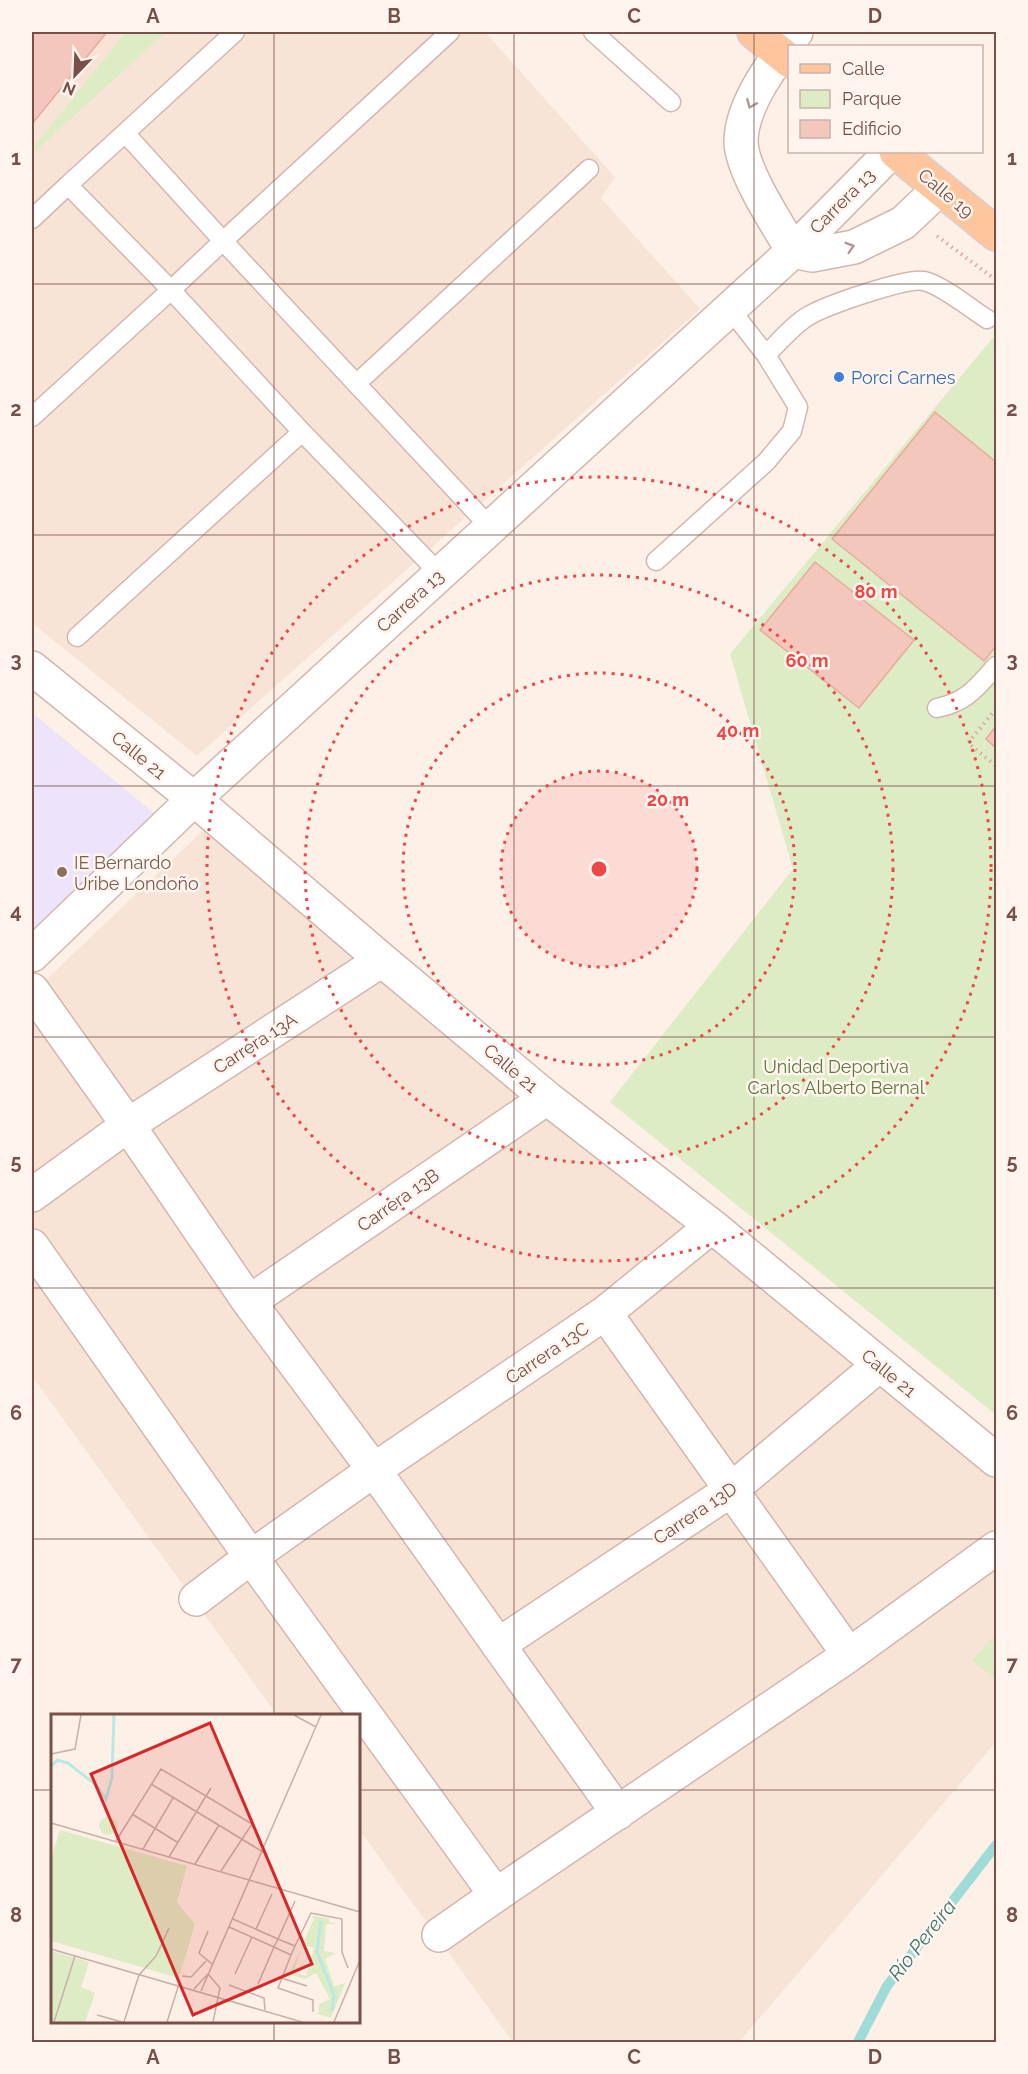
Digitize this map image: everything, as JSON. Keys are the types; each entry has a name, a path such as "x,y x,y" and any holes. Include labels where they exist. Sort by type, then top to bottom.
{"main road":[{"path":"754,32 788,49"},
{"name":"Calle 19","path":"897,153 996,234"}],"street":[{"name":"Carrera 13","path":"788,50 755,94 746,115 741,143 751,178 793,251 812,255 854,247 903,224 940,188"},
{"name":"Carrera 13","path":"32,955 194,799 793,251 890,153"},
{"name":"Calle 21","path":"32,668 194,799 547,1098 712,1226 996,1460"},
{"name":"Carrera 13A","path":"32,1195 128,1125 382,960"},
{"path":"32,990 249,1302 374,1470 618,1812"},
{"name":"Carrera 13B","path":"249,1302 547,1098"},
{"name":"Carrera 13C","path":"196,1599 374,1470 605,1313 712,1226"},
{"path":"32,1246 251,1557 496,1895"},
{"path":"605,1313 849,1655"},
{"name":"Carrera 13D","path":"498,1645 731,1490 879,1365"},
{"path":"440,1935 849,1655 996,1548"}],"lane":[{"path":"32,219 235,32"},
{"path":"32,417 450,32"},
{"path":"593,32 671,102"},
{"path":"125,133 490,527"},
{"path":"356,384 589,169"},
{"path":"68,185 171,290 302,432 440,574"},
{"path":"766,355 808,315 852,298 903,284 922,281 934,285 987,319"},
{"path":"656,561 766,462 792,431 798,407 766,355 730,309"},
{"path":"76,637 302,432"},
{"path":"937,708 954,705 966,698 996,666"}],"path":[{"path":"911,216 996,280"},
{"path":"996,710 968,743 996,766"}],"shaded area":[{"path":"32,32 485,32 615,177 601,198 700,309 197,756 32,623"},
{"name":"IE Bernardo Uribe Londoño","path":"32,713 154,813 32,930"},
{"path":"213,821 996,1473 996,1742 739,2042 513,2042 360,1830 360,1714 276,1714 32,1376 32,993"}],"green space":[{"path":"126,32 166,32 32,154 32,149"},
{"name":"Unidad Deportiva Carlos Alberto Bernal","path":"996,334 996,1415 610,1102 793,869 730,654"},
{"path":"996,1634 996,1680 972,1660"}],"building":[{"path":"32,32 107,32 32,124"},
{"path":"935,412 996,462 996,646 984,661 832,539"},
{"path":"815,562 914,640 859,708 760,630"},
{"path":"996,726 996,748 986,739"}],"waterway":[{"name":"Río Pereira","path":"858,2042 887,1986 996,1845"}],"place":[{"name":"Porci Carnes","path":"839,377"},
{"name":"IE Bernardo Uribe Londoño","path":"62,872"}]}
